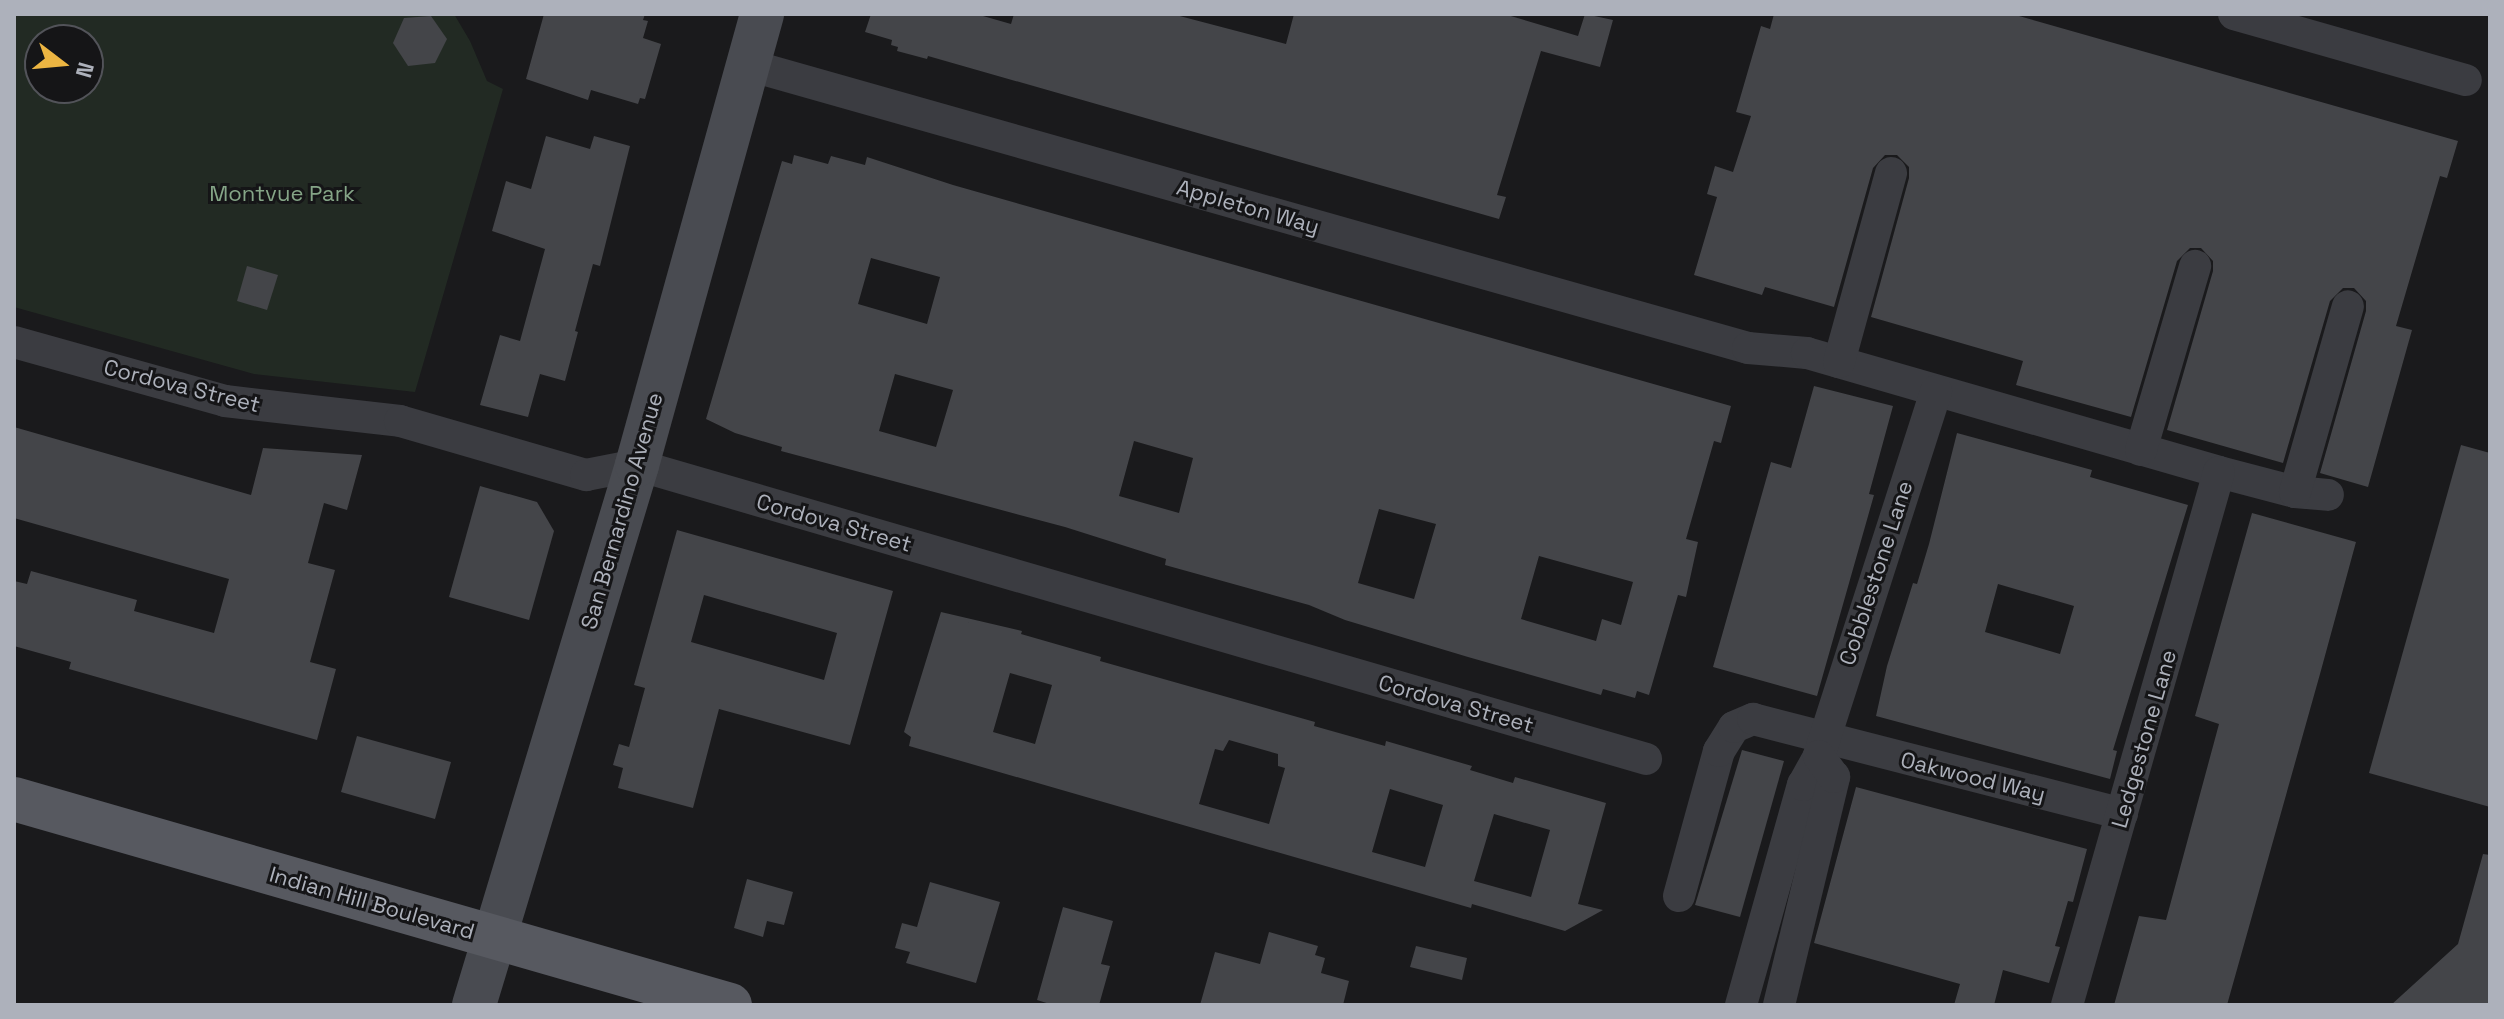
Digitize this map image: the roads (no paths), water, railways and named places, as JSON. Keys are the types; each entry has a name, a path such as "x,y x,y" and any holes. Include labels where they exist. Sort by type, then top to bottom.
{"main road":[{"name":"San Bernardino Avenue","path":"474,1005 637,465 762,14"},
{"name":"Indian Hill Boulevard","path":"14,799 730,1005"}],"street":[{"path":"2234,14 2466,80"},
{"name":"Appleton Way","path":"748,65 1748,348 1807,353 2219,472 2295,492 2328,495"},
{"path":"1839,362 1891,173"},
{"path":"2141,450 2195,266"},
{"path":"2295,492 2348,306"},
{"name":"Cordova Street","path":"14,342 225,401 400,421 586,475 637,465 1646,759"},
{"name":"Cobblestone Lane","path":"1741,1005 1803,785 1821,748 1936,391"},
{"name":"Ledgestone Lane","path":"2067,1005 2219,472"},
{"name":"Oakwood Way","path":"1679,896 1719,751 1734,727 1742,722 1765,721 1821,748 2122,814"},
{"path":"1779,1005 1834,777 1821,748"}],"park label":[{"name":"Montvue Park","path":"282,194"}]}
